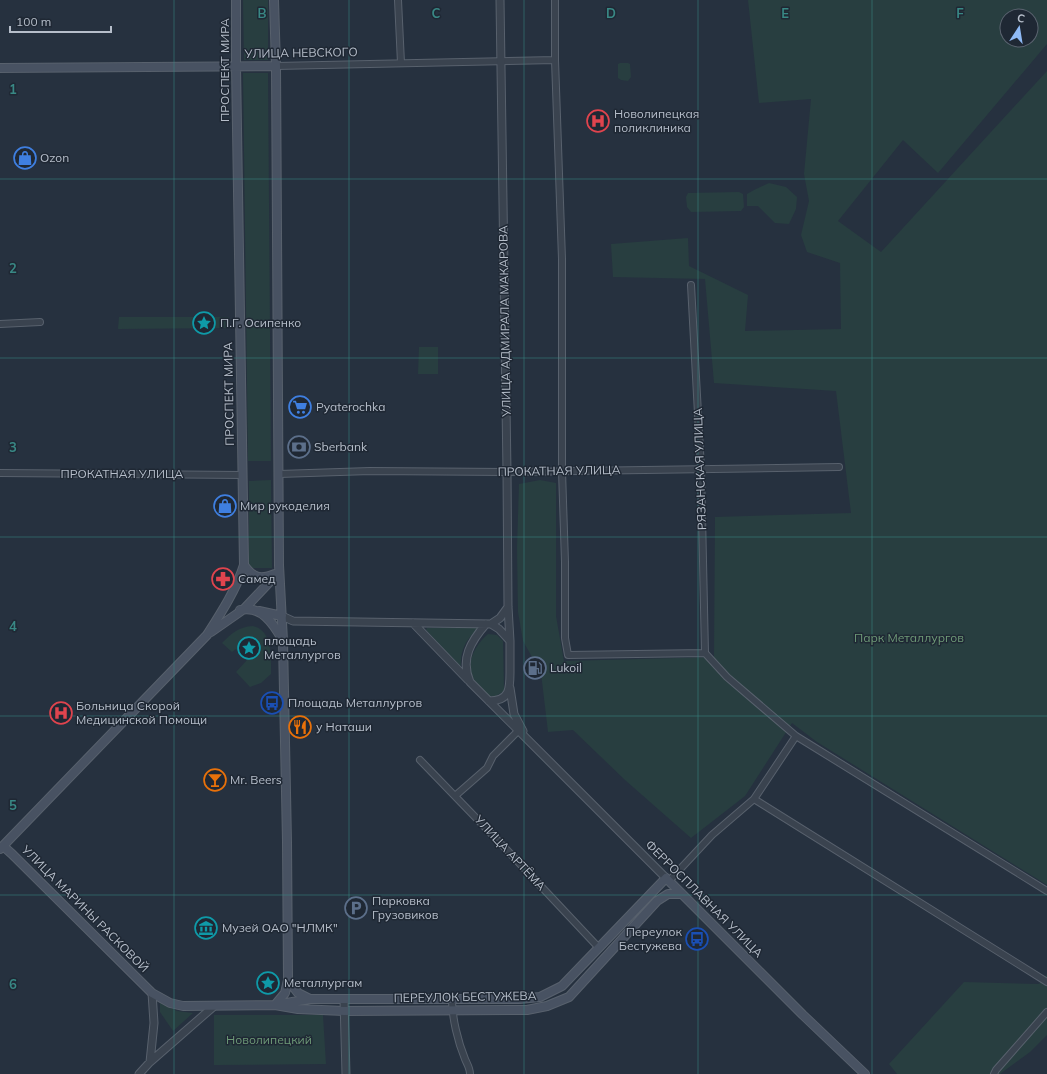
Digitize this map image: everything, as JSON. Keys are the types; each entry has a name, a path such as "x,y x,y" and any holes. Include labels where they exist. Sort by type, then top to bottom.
{"main road":[{"name":"ПРОСПЕКТ МИРА","path":"207,634 240,578 244,566 236,0"},
{"path":"152,993 170,1003 183,1006 213,1007 275,1004 285,993 288,980 283,641 279,572 276,66 274,0"},
{"name":"УЛИЦА НЕВСКОГО","path":"0,68 276,66"},
{"path":"244,566 250,574 260,578 279,572"},
{"path":"1,846 207,634 244,609 279,572"},
{"path":"220,614 244,609 282,616"},
{"path":"258,611 273,623 283,641"},
{"name":"УЛИЦА МАРИНЫ РАСКОВОЙ","path":"1,846 12,854 152,993"},
{"name":"ФЕРРОСПЛАВНАЯ УЛИЦА","path":"668,879 803,1015 865,1074"},
{"name":"ПЕРЕУЛОК БЕСТУЖЕВА","path":"275,1004 310,999 519,999 540,997 562,986 668,879"},
{"name":"ПЕРЕУЛОК БЕСТУЖЕВА","path":"275,1004 298,1009 345,1011 527,1010 547,1006 569,997 656,901 668,894 682,894"},
{"path":"288,980 298,993 310,999"}],"street":[{"path":"398,0 401,63"},
{"name":"УЛИЦА АДМИРАЛА МАКАРОВА","path":"500,0 510,687"},
{"path":"555,0 555,60 562,259 562,471 565,562 565,638 568,655 705,653 727,677 796,736 1047,891"},
{"name":"УЛИЦА НЕВСКОГО","path":"276,66 555,60"},
{"name":"РЯЗАНСКАЯ УЛИЦА","path":"691,285 701,469 705,653"},
{"path":"0,324 40,322"},
{"name":"ПРОКАТНАЯ УЛИЦА","path":"279,474 370,471 508,472 839,467"},
{"name":"ПРОКАТНАЯ УЛИЦА","path":"0,473 243,475"},
{"path":"470,682 466,666 467,651 475,637 489,624 500,618 508,607"},
{"path":"282,616 293,621 489,624 499,629 510,641"},
{"path":"413,623 470,682"},
{"name":"ФЕРРОСПЛАВНАЯ УЛИЦА","path":"470,682 668,879"},
{"path":"489,701 501,700 510,687"},
{"path":"510,687 514,714 527,738"},
{"path":"456,796 487,768 493,756 519,730"},
{"path":"668,879 712,835 754,799 796,736"},
{"name":"УЛИЦА АРТЁМА","path":"420,760 456,796 599,948"},
{"path":"754,799 1047,982"},
{"path":"150,1062 154,1022 152,993"},
{"path":"452,999 453,1017 465,1059 470,1069 470,1074"},
{"path":"344,1000 346,1074"},
{"path":"139,1074 150,1062 213,1007"},
{"path":"994,1074 1047,1012"}],"green space":[{"path":"243,0 268,0 268,60 244,60"},
{"name":"Парк Металлургов","path":"748,0 1047,0 1047,44 938,173 903,140 838,221 881,252 1047,71 1047,885 817,742 792,723 745,796 691,838 625,780 573,730 548,732 541,673 523,641 518,612 517,548 519,484 540,480 556,483 556,616 564,661 714,657 715,517 851,513 836,391 714,383 705,279 613,277 611,244 688,238 689,266 748,295 745,331 841,329 840,263 807,252 801,235 809,201 804,174 811,99 759,103"},
{"path":"618,64 630,64 631,77 628,81 618,78"},
{"path":"243,73 268,73 271,461 248,461"},
{"path":"769,183 786,187 797,197 796,209 789,224 775,223 758,206 747,206 747,194"},
{"path":"739,192 743,194 744,207 741,211 691,212 687,207 686,197 688,193"},
{"path":"119,317 229,317 229,328 118,329"},
{"path":"419,347 438,347 438,374 418,374"},
{"path":"271,480 272,568 249,568 249,481"},
{"path":"253,626 260,629 264,633 270,646 271,674 261,683 250,687 236,672 247,660 236,649 232,652 222,643 236,631"},
{"path":"478,627 463,649 460,666 426,630 427,628"},
{"path":"488,634 497,635 503,641 504,691 496,696 489,696 475,681 472,676 470,664 480,642"},
{"path":"1047,974 1047,1035 1030,1052 1000,1074 897,1074 889,1064 964,982 1039,984"},
{"path":"160,1003 177,1011 193,1013 173,1031 160,1012"},
{"name":"Новолипецкий","path":"214,1015 323,1015 326,1064 214,1065"}],"place":[{"name":"Новолипецкая поликлиника","path":"598,121"},
{"name":"Ozon","path":"25,158"},
{"name":"П.Г. Осипенко","path":"204,323"},
{"name":"Pyaterochka","path":"300,407"},
{"name":"Sberbank","path":"299,447"},
{"name":"Мир рукоделия","path":"225,506"},
{"name":"Самед","path":"223,579"},
{"name":"площадь Металлургов","path":"249,648"},
{"name":"Lukoil","path":"535,668"},
{"name":"Площадь Металлургов","path":"272,703"},
{"name":"Больница Скорой Медицинской Помощи","path":"61,713"},
{"name":"у Наташи","path":"300,727"},
{"name":"Mr. Beers","path":"215,780"},
{"name":"Парковка Грузовиков","path":"356,908"},
{"name":"Музей ОАО \"НЛМК\"","path":"206,928"},
{"name":"Переулок Бестужева","path":"697,939"},
{"name":"Металлургам","path":"268,983"}]}
